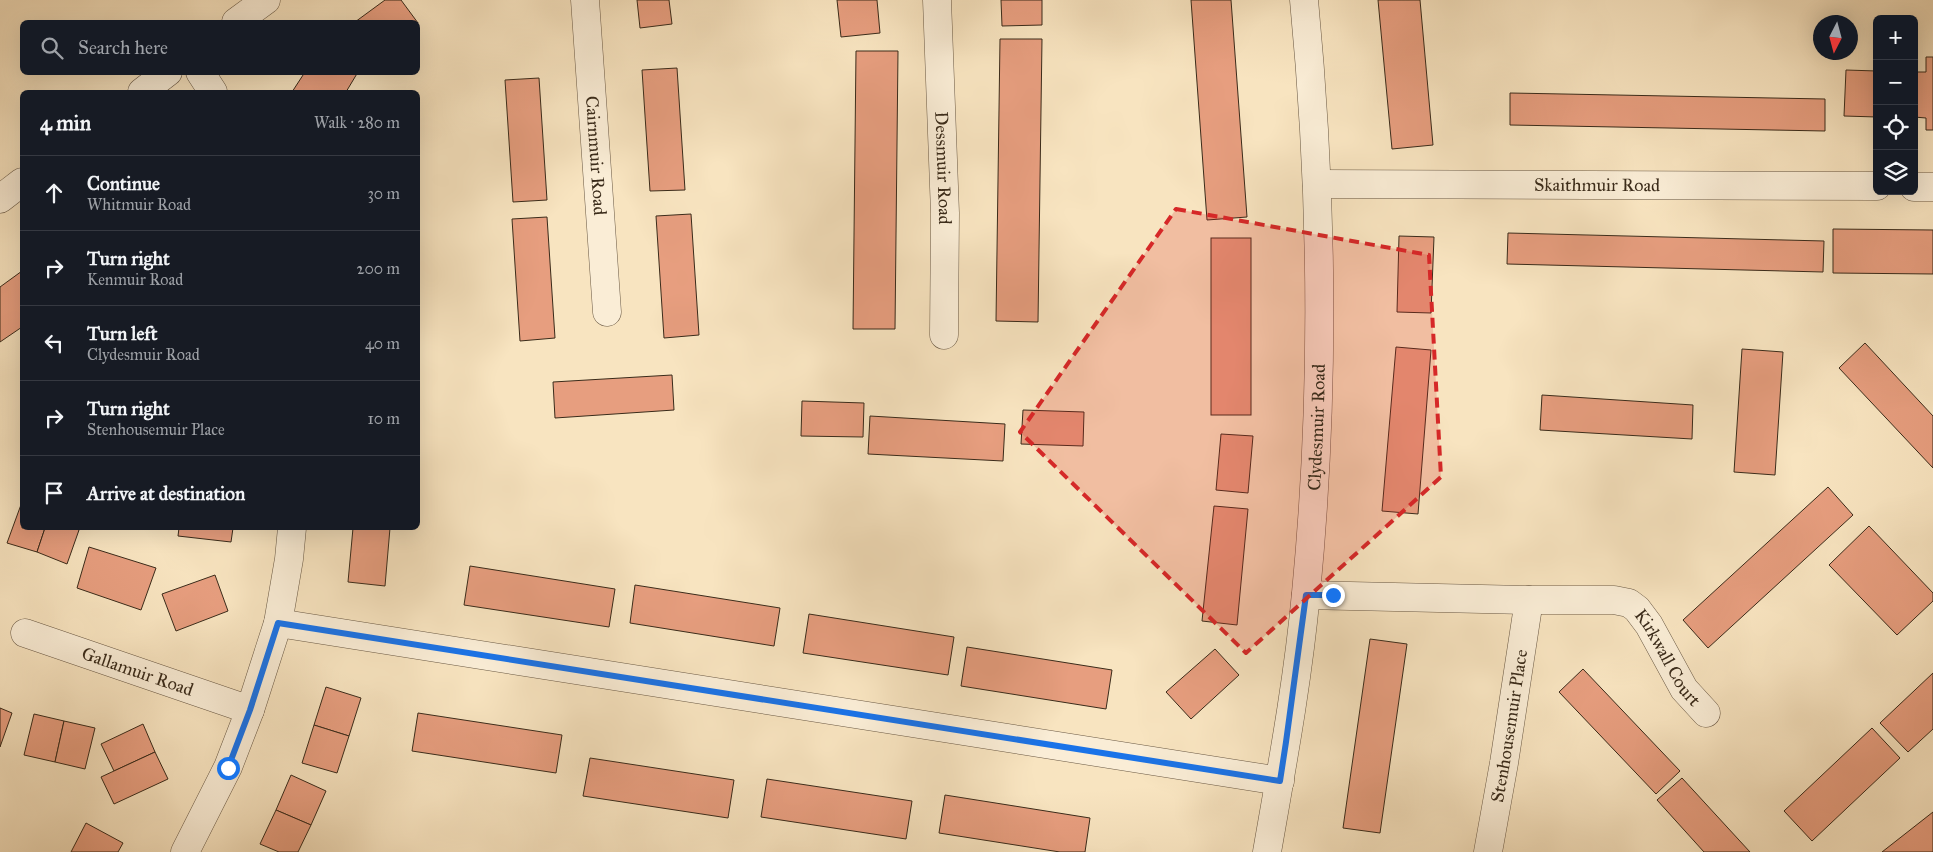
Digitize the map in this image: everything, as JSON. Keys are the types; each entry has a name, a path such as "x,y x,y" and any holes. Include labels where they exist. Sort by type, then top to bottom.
{"street":[{"path":"239,20 266,0"},
{"name":"Cairnmuir Road","path":"584,0 607,312"},
{"name":"Dessmuir Road","path":"937,0 945,214 944,335"},
{"name":"Clydesmuir Road","path":"1267,852 1286,742 1306,595 1313,512 1320,325 1317,184 1311,74 1304,0"},
{"path":"145,90 164,75"},
{"path":"202,75 211,90"},
{"path":"0,199 20,184"},
{"name":"Skaithmuir Road","path":"1317,184 1873,186"},
{"path":"1918,187 1933,187"},
{"path":"186,852 228,768 250,710 278,623 292,530"},
{"path":"1306,595 1529,600"},
{"name":"Kirkwall Court","path":"1529,600 1614,600 1629,603 1637,609 1649,625 1684,689 1706,713"},
{"name":"Stenhousemuir Place","path":"1488,852 1504,763 1529,600"},
{"path":"278,623 1280,781"},
{"name":"Gallamuir Road","path":"25,633 250,710"}],"highlighted area":[{"path":"1176,209 1429,255 1441,477 1246,653 1020,432"}],"building":[{"path":"385,0 401,0 416,20 358,20"},
{"path":"637,0 669,0 672,24 640,28"},
{"path":"837,0 877,0 880,33 841,37"},
{"path":"1001,0 1042,0 1042,25 1002,26"},
{"path":"1191,0 1231,0 1247,217 1207,220"},
{"path":"1378,0 1420,0 1433,145 1392,149"},
{"path":"1000,39 1042,39 1038,322 996,321"},
{"path":"856,51 898,51 895,329 853,329"},
{"path":"1926,57 1933,57 1933,130 1926,130 1926,118 1918,117 1918,72 1926,72"},
{"path":"677,68 685,190 650,191 642,70"},
{"path":"1846,70 1873,71 1873,117 1844,116"},
{"path":"303,75 356,75 347,90 293,90"},
{"path":"539,78 547,200 513,202 505,80"},
{"path":"1510,93 1825,99 1825,131 1510,125"},
{"path":"691,214 699,335 664,338 656,216"},
{"path":"547,217 555,338 520,341 512,219"},
{"path":"1833,229 1933,230 1933,274 1833,273"},
{"path":"1508,233 1824,241 1823,272 1507,264"},
{"path":"1399,236 1434,237 1431,313 1397,312"},
{"path":"1211,238 1251,238 1251,415 1211,415"},
{"path":"20,272 20,328 0,342 0,287"},
{"path":"1865,343 1933,416 1933,468 1839,368"},
{"path":"1396,347 1431,350 1418,514 1382,511"},
{"path":"1742,349 1783,352 1775,475 1734,472"},
{"path":"672,375 674,410 555,418 553,382"},
{"path":"1542,395 1693,405 1692,439 1540,430"},
{"path":"802,401 864,403 863,437 801,436"},
{"path":"1023,410 1084,412 1083,446 1021,444"},
{"path":"870,416 1005,424 1003,461 868,454"},
{"path":"1221,434 1253,436 1248,493 1216,490"},
{"path":"1828,487 1853,515 1708,648 1683,620"},
{"path":"1214,506 1248,509 1237,625 1202,621"},
{"path":"20,507 20,530 44,530 37,552 7,543"},
{"path":"1869,526 1933,593 1933,601 1897,635 1829,565"},
{"path":"44,530 79,530 67,564 37,552"},
{"path":"179,530 233,530 231,542 178,536"},
{"path":"353,530 390,530 385,586 348,582"},
{"path":"89,547 156,568 141,610 77,588"},
{"path":"470,566 615,589 609,627 464,605"},
{"path":"215,575 228,611 176,631 162,594"},
{"path":"635,585 780,608 774,646 630,623"},
{"path":"809,614 954,637 948,675 803,653"},
{"path":"1370,639 1407,644 1380,833 1343,828"},
{"path":"967,647 1112,670 1106,709 961,686"},
{"path":"1215,649 1239,675 1191,719 1166,692"},
{"path":"1583,669 1680,771 1656,794 1559,692"},
{"path":"1933,673 1933,729 1908,752 1880,723"},
{"path":"326,687 361,698 349,736 314,725"},
{"path":"0,708 12,713 0,747"},
{"path":"418,713 562,735 556,773 412,751"},
{"path":"34,714 64,721 55,762 24,755"},
{"path":"64,721 95,728 85,769 55,762"},
{"path":"143,724 155,752 114,771 101,744"},
{"path":"314,725 349,736 337,773 302,763"},
{"path":"1872,728 1900,758 1812,841 1784,811"},
{"path":"155,752 168,779 114,804 101,777"},
{"path":"590,758 734,780 728,818 583,796"},
{"path":"291,775 326,791 311,825 276,810"},
{"path":"1682,778 1750,852 1704,852 1657,800"},
{"path":"767,779 912,801 906,839 761,817"},
{"path":"945,795 1090,818 1085,852 1060,852 939,833"},
{"path":"276,810 311,825 298,852 279,852 260,844"},
{"path":"1933,812 1933,852 1882,852"},
{"path":"86,823 123,843 118,852 71,852"}],"route":[{"path":"228,768 250,710 278,623 1280,781 1306,595 1333,595"}]}
